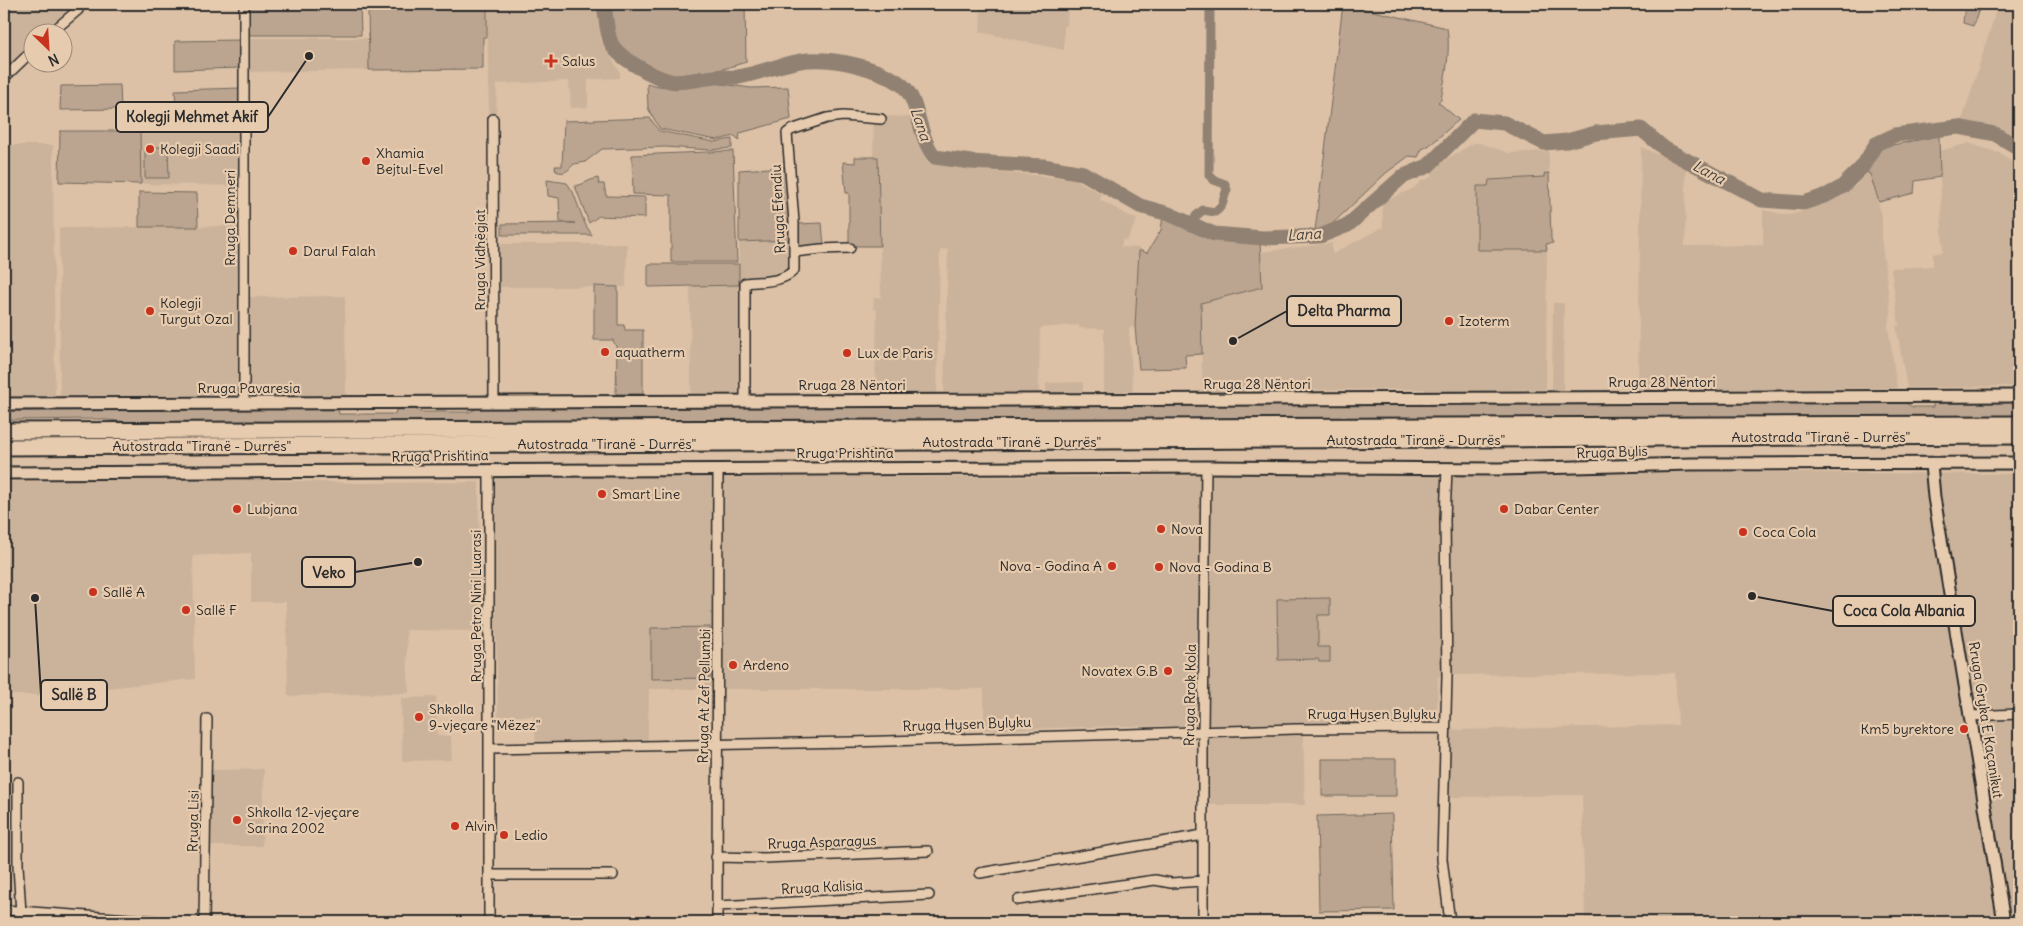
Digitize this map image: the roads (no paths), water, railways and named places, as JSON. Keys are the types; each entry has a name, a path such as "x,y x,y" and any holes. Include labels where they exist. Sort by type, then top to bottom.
{"highway":[{"name":"Autostrada \"Tiranë - Durrës\"","path":"4,431 2019,424"},
{"name":"Autostrada \"Tiranë - Durrës\"","path":"4,447 2019,436"}],"main road":[{"name":"Rruga 28 Nëntori","path":"494,402 2019,396"},
{"name":"Rruga Pavaresia","path":"4,404 494,402"},
{"name":"Rruga Bylis","path":"1206,467 1499,469 1692,464 2019,463"},
{"name":"Rruga Gryka E Kaçanikut","path":"1931,464 1934,497 2004,922"},
{"name":"Rruga Prishtina","path":"4,473 1206,467"}],"street":[{"path":"64,22 78,10 80,4"},
{"name":"Rruga Demneri","path":"244,4 244,403"},
{"path":"4,78 22,61"},
{"name":"Rruga Efendiu","path":"745,401 745,283 785,278 794,270 794,222 787,133 827,118 843,116 881,119"},
{"name":"Rruga Vidhëgjat","path":"493,119 494,402"},
{"path":"794,252 850,248"},
{"name":"Rruga Rrok Kola","path":"1203,922 1206,467"},
{"path":"1447,468 1442,860 1450,922"},
{"name":"Rruga At Zef Pellumbi","path":"717,922 718,469"},
{"name":"Rruga Petro Nini Luarasi","path":"489,470 489,922"},
{"path":"1969,716 2019,714"},
{"name":"Rruga Lisi","path":"204,922 207,720"},
{"name":"Rruga Hysen Bylyku","path":"490,749 717,745 1366,727 1445,728"},
{"path":"18,782 18,866 21,913"},
{"path":"980,873 1203,835"},
{"name":"Rruga Asparagus","path":"716,857 764,858 928,851"},
{"path":"489,875 613,875"},
{"path":"1018,900 1155,880 1171,883 1203,882"},
{"name":"Rruga Kalisia","path":"717,906 929,895"},
{"path":"4,910 21,913 169,922"}],"waterway":[{"name":"Lana","path":"604,4 608,35 612,45 622,56 638,67 663,79 680,82 718,77 738,77 808,60 857,65 893,79 908,92 916,109 925,139 935,157 971,162 1043,166 1083,173 1140,206 1169,214 1214,234 1263,238 1320,236 1348,225 1402,177 1428,166 1474,120 1504,123 1544,143 1567,141 1596,133 1641,129 1665,149 1762,200 1804,203 1827,195 1842,187 1863,166 1876,144 1895,135 1958,127 1995,134 2019,148"},
{"path":"1193,223 1196,216 1203,210 1215,212 1222,204 1227,190 1225,184 1214,180 1209,175 1210,4"}],"place":[{"name":"Kolegji Mehmet Akif","path":"309,56"},
{"name":"Salus","path":"551,61"},
{"name":"Kolegji Saadi","path":"150,149"},
{"name":"Xhamia Bejtul-Evel","path":"366,161"},
{"name":"Darul Falah","path":"293,251"},
{"name":"Kolegji Turgut Ozal","path":"150,311"},
{"name":"Izoterm","path":"1449,321"},
{"name":"Delta Pharma","path":"1233,341"},
{"name":"aquatherm","path":"605,352"},
{"name":"Lux de Paris","path":"847,353"},
{"name":"Smart Line","path":"602,494"},
{"name":"Lubjana","path":"237,509"},
{"name":"Dabar Center","path":"1504,509"},
{"name":"Nova","path":"1161,529"},
{"name":"Coca Cola","path":"1743,532"},
{"name":"Veko","path":"418,562"},
{"name":"Nova - Godina A","path":"1112,566"},
{"name":"Nova - Godina B","path":"1159,567"},
{"name":"Sallë A","path":"93,592"},
{"name":"Coca Cola Albania","path":"1752,596"},
{"name":"Sallë B","path":"35,598"},
{"name":"Sallë F","path":"186,610"},
{"name":"Ardeno","path":"733,665"},
{"name":"Novatex G.B","path":"1168,671"},
{"name":"Shkolla 9-vjeçare \"Mëzez\"","path":"419,717"},
{"name":"Km5 byrektore","path":"1964,729"},
{"name":"Shkolla 12-vjeçare Sarina 2002","path":"237,820"},
{"name":"Alvin","path":"455,826"},
{"name":"Ledio","path":"504,835"}]}
